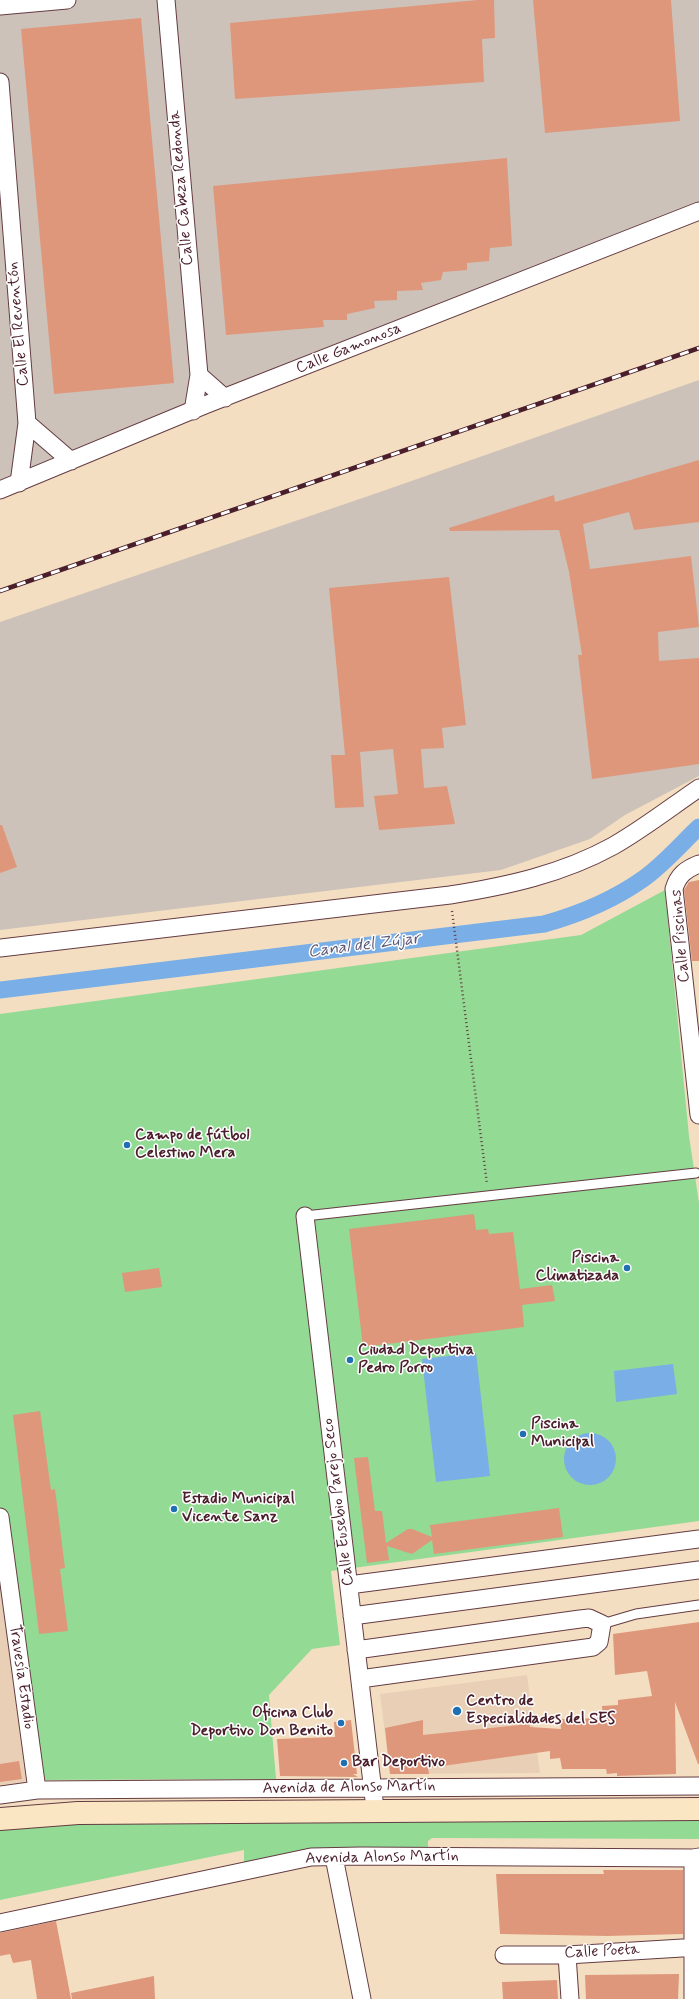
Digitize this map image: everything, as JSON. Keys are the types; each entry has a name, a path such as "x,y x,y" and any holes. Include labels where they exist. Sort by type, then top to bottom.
{"main road":[{"name":"Avenida de Alonso Martín","path":"0,1819 78,1813 696,1808"}],"street":[{"path":"0,6 67,0"},
{"name":"Calle Cabeza Redonda","path":"166,0 199,375 193,411"},
{"name":"Calle El Reventón","path":"0,82 27,423 19,483"},
{"name":"Calle Gamonosa","path":"0,490 225,398 699,211"},
{"path":"199,375 225,398"},
{"path":"27,423 71,461"},
{"path":"0,948 450,895 507,885 556,871 613,846 699,788"},
{"name":"Calle Piscinas","path":"699,864 690,867 677,878 674,889 697,1079 699,1115"},
{"name":"Calle Eusebio Parejo Seco","path":"305,1216 373,1788 374,1810"},
{"name":"Travesía Estadio","path":"0,1517 37,1790"},
{"path":"348,1585 699,1539"},
{"path":"352,1616 699,1570"},
{"path":"356,1650 589,1618 602,1624 599,1642 593,1647 360,1679"},
{"name":"Avenida de Alonso Martín","path":"0,1795 37,1790 699,1786"},
{"name":"Avenida Alonso Martín","path":"0,1923 289,1860 311,1857 696,1857"},
{"path":"334,1857 362,1999"},
{"path":"693,1999 696,1948 696,1857"},
{"name":"Calle Poeta","path":"504,1955 567,1954 696,1948"},
{"path":"567,1954 570,1999"}],"lane":[{"path":"305,1216 696,1174"},
{"path":"602,1624 636,1614 699,1605"}],"path":[{"path":"453,922 489,1196"}],"shaded area":[{"path":"0,0 699,0 699,211 0,490"},
{"path":"699,380 699,776 625,815 590,839 501,870 0,930 0,622 380,492"},
{"path":"0,1517 35,1780 0,1785"},
{"name":"Centro de Especialidades del SES","path":"527,1675 540,1773 390,1774 380,1694"}],"green space":[{"name":"Ciudad Deportiva Pedro Porro","path":"665,890 689,1136 699,1203 699,1521 331,1571 340,1645 312,1649 269,1695 276,1779 35,1780 0,1517 0,1014 581,935"},
{"path":"699,1812 699,1839 432,1838 428,1841 428,1849 244,1865 244,1850 0,1900 0,1819"}],"water":[{"path":"476,1353 490,1476 436,1482 422,1359"},
{"path":"673,1364 677,1394 616,1402 614,1371"},
{"path":"585,1433 595,1433 605,1437 612,1444 616,1454 616,1464 612,1474 605,1481 595,1485 585,1485 575,1481 568,1474 564,1464 564,1454 568,1444 575,1437"}],"building":[{"path":"478,0 494,0 495,38 482,39 484,82 235,99 230,23"},
{"path":"533,0 671,0 680,121 545,133"},
{"path":"141,18 174,383 54,394 21,29"},
{"path":"507,158 512,246 490,248 489,261 467,263 467,270 443,272 441,280 421,283 423,290 397,291 397,300 374,301 375,308 347,314 347,320 323,320 324,327 226,335 213,186"},
{"path":"699,460 699,522 634,530 629,512 583,524 590,569 691,556 699,627 658,632 659,661 699,658 699,764 592,779 578,655 582,655 569,572 559,530 450,531 449,528 554,495 555,502"},
{"path":"449,577 466,725 442,728 444,748 421,749 424,788 447,786 455,824 379,830 374,796 398,794 393,749 360,752 364,807 335,808 331,755 345,755 329,588"},
{"path":"0,825 2,825 17,867 0,873"},
{"path":"699,880 699,961 692,961 684,890 689,882"},
{"path":"474,1214 476,1230 488,1229 489,1234 513,1232 520,1289 552,1285 555,1301 522,1305 524,1327 363,1347 349,1229"},
{"path":"159,1268 162,1287 125,1292 122,1273"},
{"path":"40,1411 51,1490 55,1489 65,1568 60,1569 68,1631 39,1634 13,1415"},
{"path":"368,1457 375,1511 382,1511 386,1543 408,1529 412,1529 432,1537 430,1525 559,1508 563,1537 434,1554 432,1540 412,1554 387,1546 389,1560 367,1563 354,1458"},
{"path":"699,1622 699,1764 675,1702 676,1774 617,1776 617,1773 607,1774 606,1769 562,1769 560,1758 550,1759 550,1751 428,1768 429,1774 390,1774 385,1728 423,1720 423,1735 529,1724 530,1727 561,1729 560,1719 603,1718 602,1706 618,1705 618,1700 652,1696 647,1671 615,1675 613,1634"},
{"path":"351,1720 357,1774 353,1774 358,1777 280,1776 277,1739 335,1737 334,1722"},
{"path":"19,1761 22,1779 0,1782 0,1764"},
{"path":"603,1870 683,1870 683,1934 607,1936 500,1934 496,1874 604,1874"},
{"path":"56,1921 71,1999 37,1999 31,1960 13,1963 10,1954 0,1956 0,1933"},
{"path":"679,1974 678,1999 586,1999 585,1975"},
{"path":"154,1976 155,1999 72,1999 71,1993"},
{"path":"557,1980 558,1999 503,1999 502,1982"}],"waterway":[{"name":"Canal del Zújar","path":"0,990 544,924 570,916 620,894 658,867 699,827"}],"railway":[{"path":"0,591 699,348"}],"place":[{"name":"Campo de fútbol Celestino Mera","path":"127,1145"},
{"name":"Piscina Climatizada","path":"627,1268"},
{"name":"Ciudad Deportiva Pedro Porro","path":"350,1360"},
{"name":"Piscina Municipal","path":"523,1434"},
{"name":"Estadio Municipal Vicente Sanz","path":"174,1509"},
{"name":"Centro de Especialidades del SES","path":"457,1711"},
{"name":"Oficina Club Deportivo Don Benito","path":"341,1723"},
{"name":"Bar Deportivo","path":"344,1763"}]}
